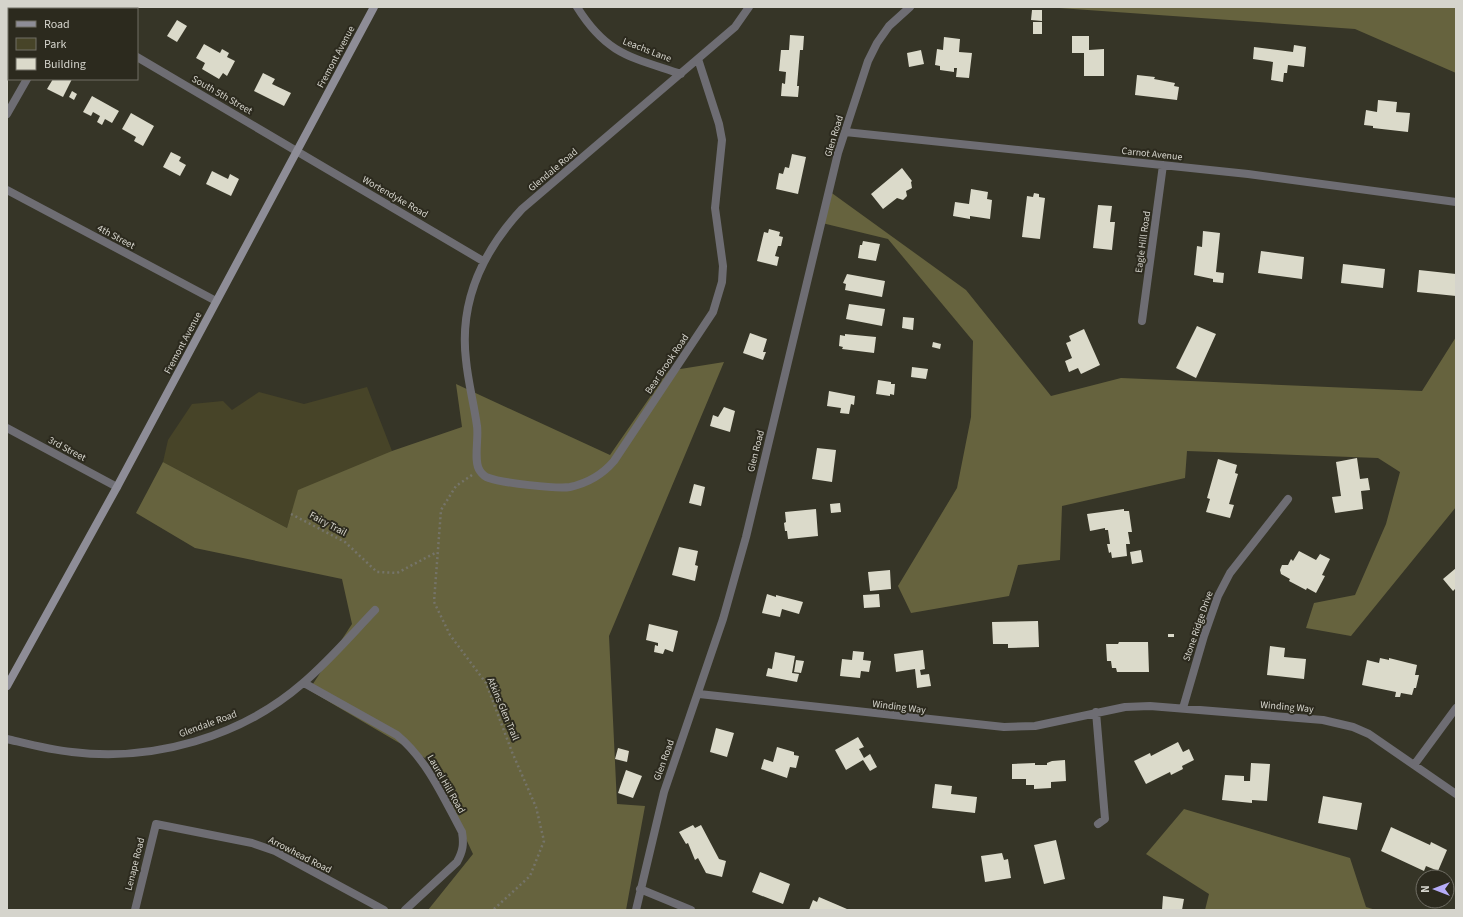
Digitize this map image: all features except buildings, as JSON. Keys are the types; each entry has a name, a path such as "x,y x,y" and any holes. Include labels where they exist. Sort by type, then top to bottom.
{"street":[{"name":"Fremont Avenue","path":"7,686 117,487 374,7"},
{"name":"Leachs Lane","path":"577,7 595,32 611,47 626,55 681,74"},
{"name":"Glendale Road","path":"478,470 478,428 466,358 465,330 474,284 484,261 505,227 522,209 735,27 749,7"},
{"name":"Glen Road","path":"636,910 664,792 699,694 723,619 746,537 838,153 868,61 877,43 889,26 910,7"},
{"name":"South 5th Street","path":"138,58 297,151"},
{"name":"Bear Brook Road","path":"478,470 489,478 555,488 570,487 584,483 597,476 614,461 713,312 722,282 723,266 714,208 722,140 720,124 698,59"},
{"path":"7,114 27,80"},
{"name":"Carnot Avenue","path":"845,132 1248,174 1456,202"},
{"name":"Wortendyke Road","path":"297,151 484,261"},
{"name":"Eagle Hill Road","path":"1142,321 1163,166"},
{"name":"4th Street","path":"7,190 216,301"},
{"name":"3rd Street","path":"7,428 117,487"},
{"name":"Stone Ridge Drive","path":"1183,708 1204,636 1218,596 1230,573 1288,499"},
{"name":"Glendale Road","path":"7,739 72,752 103,754 135,753 174,747 202,739 232,728 260,714 304,682 375,610"},
{"name":"Laurel Hill Road","path":"304,682 397,736 410,747 429,772 462,832 464,842 462,853 457,862 405,910"},
{"name":"Winding Way","path":"699,694 1004,727 1035,726 1096,712 1131,707 1183,708 1334,722 1353,727 1369,734 1456,794"},
{"path":"1414,765 1456,708"},
{"path":"1096,712 1105,819 1098,824"},
{"name":"Lenape Road","path":"135,910 156,824"},
{"name":"Arrowhead Road","path":"156,824 252,843 275,851 384,910"},
{"path":"640,889 691,910"}],"path":[{"name":"Atkins Glen Trail","path":"478,470 456,486 441,510 434,602 450,635 486,682 512,752 536,807 544,840 530,876 493,910"},
{"name":"Fairy Trail","path":"291,514 345,542 377,572 397,573 437,552"}],"green space":[{"path":"367,387 392,451 291,514 287,528 163,462 168,440 192,404 223,401 232,410 259,392 304,404"}],"shaded area":[{"path":"1045,7 1456,7 1456,73 1355,29"},
{"path":"829,191 966,290 1051,396 1121,378 1422,391 1456,337 1456,507 1351,636 1306,628 1314,603 1355,595 1386,524 1400,472 1378,458 1187,451 1185,478 1062,506 1060,560 1018,565 1009,596 911,613 898,586 957,488 971,417 973,341 888,239 822,223"},
{"path":"724,362 609,636 617,804 645,806 626,910 428,910 473,854 430,761 309,690 352,624 342,579 195,548 136,513 163,462 287,528 298,490 392,451 462,427 456,384 610,455 668,371"},
{"path":"1184,809 1350,858 1366,907 1376,910 1205,910 1209,894 1146,854"}]}
